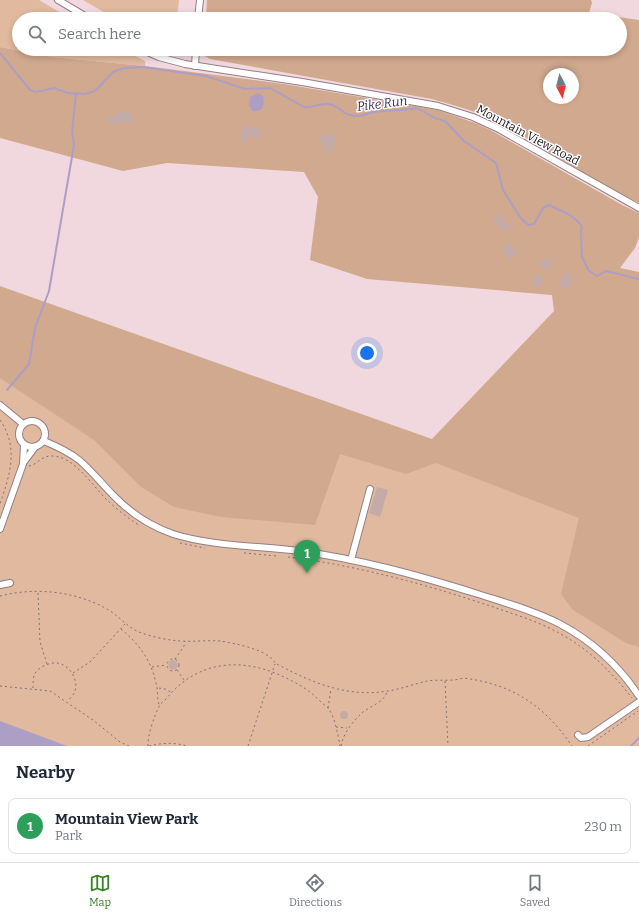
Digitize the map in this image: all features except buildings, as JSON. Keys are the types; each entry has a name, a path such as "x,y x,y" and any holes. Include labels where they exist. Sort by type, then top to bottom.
{"street":[{"path":"58,0 78,12"},
{"path":"199,12 200,0"},
{"name":"Mountain View Road","path":"157,56 195,66 358,91 454,110 474,117 497,128 639,208"},
{"path":"195,66 196,56"},
{"path":"0,405 23,424"},
{"path":"33,421 41,424 46,433 44,441 35,447 24,445 20,440 19,435 23,424 33,421"},
{"path":"44,441 65,451 79,460 125,506 138,516 168,532 205,541 300,551 351,560 394,570 515,606 560,624 602,653 620,672 639,696"},
{"path":"24,445 24,465"},
{"path":"0,529 24,465 35,447"},
{"path":"351,560 370,489"},
{"path":"0,585 10,583"},
{"path":"578,735 581,738 588,737 638,705"}],"path":[{"path":"0,420 9,440 11,456 9,476 0,504"},
{"path":"24,465 33,466 44,457 50,456 64,459 82,473 106,500 124,515 142,527"},
{"path":"288,557 327,563 416,583 542,624 568,638 590,653 605,667 632,699"},
{"path":"0,596 19,592 38,592 59,593 83,598 118,616 126,624 139,632 157,637 185,641 209,640 236,644 273,658 276,663 306,679 331,688 355,692 387,691 434,680 458,680 462,678 478,680 503,687 524,697 556,723 572,746"},
{"path":"38,592 40,642 47,665"},
{"path":"72,674 90,662 126,624"},
{"path":"121,629 144,652 152,667 160,705"},
{"path":"167,665 169,660 174,660 184,646 185,641"},
{"path":"174,660 178,665 176,670"},
{"path":"33,689 34,676 37,670 47,665 57,663 66,667 76,682 75,692 68,702"},
{"path":"248,746 272,671 276,663"},
{"path":"187,746 165,743 148,746 148,739 160,705 171,692 185,680 197,673 222,665 236,664 250,665 272,671 310,691 328,708 336,726 340,746"},
{"path":"152,667 167,665"},
{"path":"167,665 169,670 176,670"},
{"path":"176,670 185,680"},
{"path":"444,680 448,746"},
{"path":"0,686 50,691 93,720 120,742 129,746"},
{"path":"328,708 331,688"},
{"path":"157,689 165,689 171,692"},
{"path":"340,746 348,728 364,712 383,699 386,696 387,691"},
{"path":"588,746 637,712 638,705"},
{"path":"336,726 348,728"}],"shaded area":[{"path":"0,0 39,0 59,12 12,12 12,49 0,47"},
{"path":"83,0 179,0 178,12 104,12"},
{"path":"207,0 591,0 592,3 589,12 206,12"},
{"path":"627,18 639,20 639,203 602,184 496,121 472,111 432,99 210,59 205,56 627,56"},
{"path":"0,47 12,49 12,56 47,56 145,66 284,84 438,110 478,124 494,132 622,205 639,213 639,237 635,248 620,268 639,272 639,647 626,643 573,610 561,594 579,518 436,463 406,474 340,454 315,525 221,517 174,507 141,487 94,440 0,378 0,286 432,439 554,311 552,295 367,279 310,260 318,197 304,172 167,163 123,171 0,138"},
{"path":"47,56 135,56 145,61 145,66"},
{"path":"258,93 263,96 264,102 261,109 253,111 249,106 250,97"},
{"path":"0,304 588,511 639,634 639,746 0,746"},
{"path":"0,721 67,746 0,746"}],"waterway":[{"name":"Pike Run","path":"0,53 30,90 36,92 54,88 68,93 85,94 95,91 113,72 124,68 142,67 206,76 245,89 270,88 304,107 328,104 335,106 347,114 355,116 361,116 374,112 417,108 435,118 445,121 464,141 496,163 503,190 520,217 528,225 534,224 543,208 549,205 563,211 576,219 582,227 582,257 589,271 597,276 606,271 639,279"},
{"path":"7,390 29,364 35,328 49,291 74,145 72,133 76,93"},
{"path":"631,746 639,738"}],"place":[{"name":"Mountain View Park","path":"307,573"}]}
